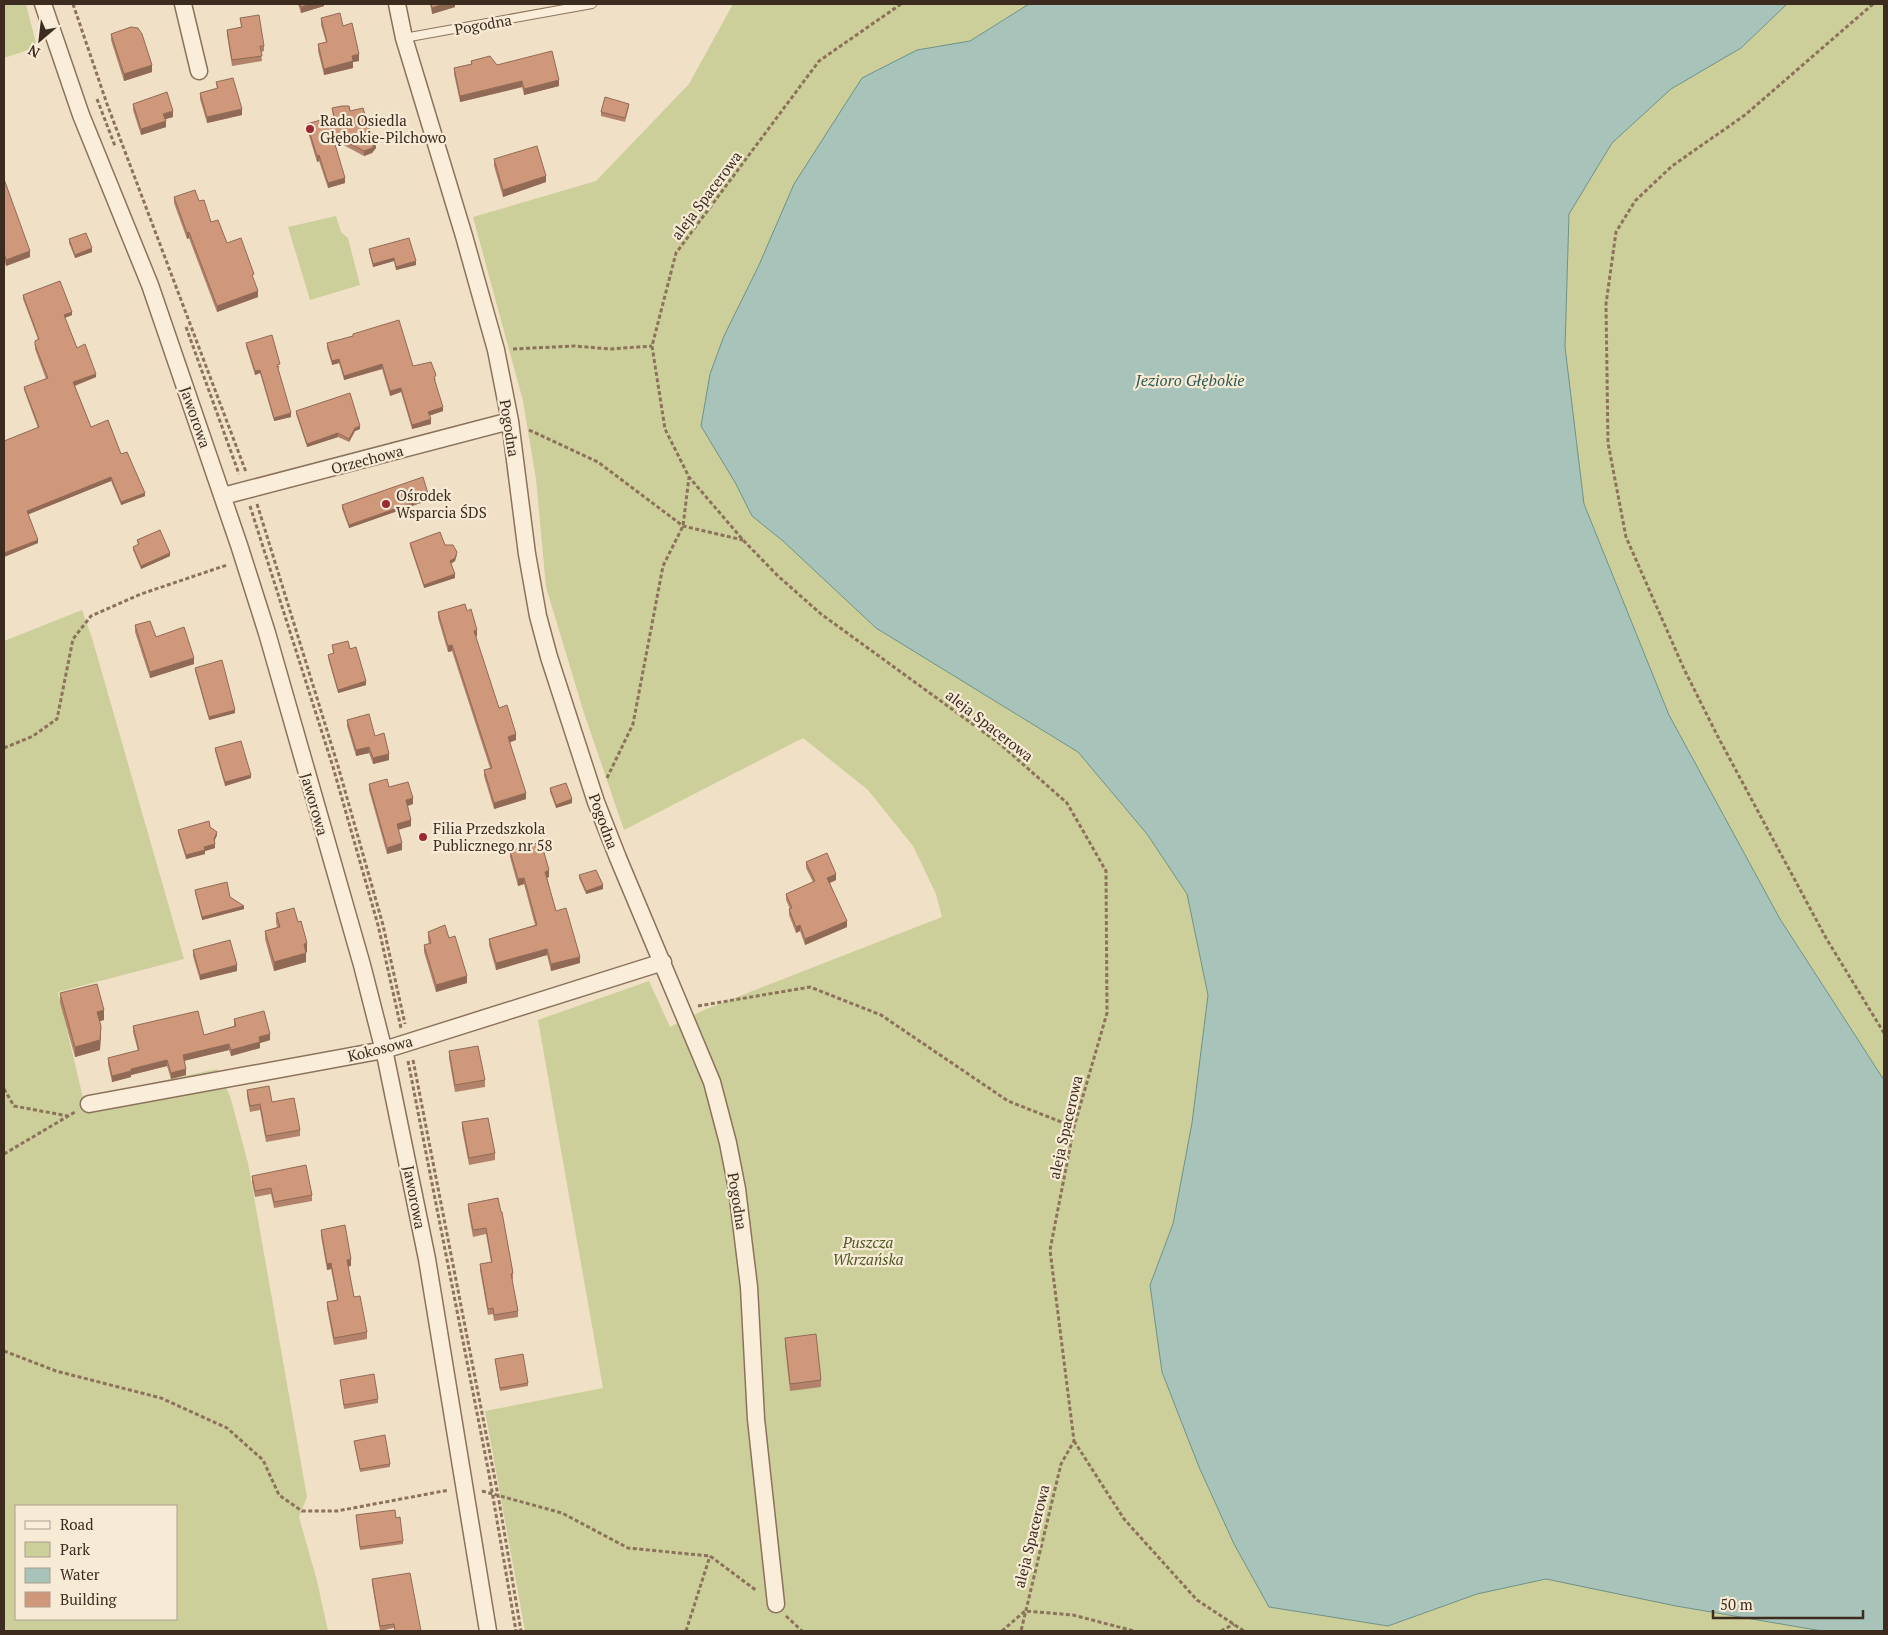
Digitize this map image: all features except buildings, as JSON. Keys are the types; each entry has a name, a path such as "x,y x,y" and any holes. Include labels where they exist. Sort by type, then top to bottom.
{"street":[{"name":"Jaworowa","path":"43,4 81,114 150,285 223,496 267,633 362,965 384,1050 427,1259 488,1631"},
{"path":"183,4 199,71"},
{"name":"Pogodna","path":"397,4 404,38 464,236 496,350 510,421 527,554 538,616 549,657 596,802 712,1082 728,1143 737,1189 749,1287 756,1419 776,1604"},
{"name":"Orzechowa","path":"223,496 510,421"},
{"name":"Kokosowa","path":"90,1104 384,1050 663,962"}],"lane":[{"name":"Pogodna","path":"404,38 592,4"}],"path":[{"name":"aleja Spacerowa","path":"901,4 819,61 676,253 652,346 665,429 690,477 744,540 778,576 821,614 1000,744 1067,803 1106,871 1107,1013 1074,1127 1050,1250 1074,1441 1061,1464 1021,1631"},
{"path":"1873,4 1744,115 1672,166 1635,201 1616,232 1606,304 1608,444 1626,536 1684,669 1717,735 1826,938 1884,1032"},
{"path":"496,350 574,346 611,349 652,346"},
{"path":"510,421 598,462 683,526 744,540"},
{"path":"596,802 633,724 663,566 683,526 690,477"},
{"path":"4,748 33,736 57,719 73,639 91,616 141,594 232,564"},
{"path":"682,1008 810,987 881,1015 1008,1100 1074,1127"},
{"path":"4,1088 14,1106 68,1116"},
{"path":"4,1154 90,1104"},
{"path":"4,1351 56,1371 161,1398 226,1428 262,1460 280,1495 302,1510 337,1511 464,1487 562,1513 628,1548 710,1556 776,1604"},
{"path":"1074,1441 1124,1519 1197,1600 1244,1631"},
{"path":"686,1631 710,1556"},
{"path":"1002,1631 1025,1611 1074,1615 1134,1631"},
{"path":"1221,1631 1234,1624"},
{"path":"800,1630 806,1631"}],"green space":[{"path":"4,4 26,4 37,47 4,58"},
{"name":"Puszcza Wkrzańska","path":"733,4 1029,4 970,41 917,50 759,265 724,336 710,374 736,484 752,516 783,541 876,628 1078,752 1147,834 1187,894 1208,995 1192,1123 1173,1224 1150,1285 1162,1372 1199,1467 1234,1544 1269,1607 1388,1626 1477,1594 1546,1579 1676,1606 1822,1631 525,1631 485,1411 603,1388 538,1020 649,981 670,1027 704,1010 942,917 936,894 913,846 868,790 803,738 624,830 584,713 546,587 536,479 523,401 473,217 596,181 689,84"},
{"path":"1787,4 1884,4 1884,1080 1780,919 1669,715 1584,504 1565,347 1569,214 1612,143 1671,89 1741,48"},
{"path":"336,216 341,232 348,238 360,285 310,300 288,227"},
{"path":"82,610 92,638 184,959 58,992 83,1098 217,1069 230,1096 248,1163 307,1497 299,1517 317,1581 328,1631 4,1631 4,641"}],"water":[{"name":"Jezioro Głębokie","path":"1029,4 1787,4 1741,48 1671,89 1612,143 1569,214 1565,347 1584,504 1669,715 1780,919 1884,1080 1884,1631 1822,1631 1676,1606 1546,1579 1477,1594 1388,1626 1269,1607 1234,1544 1199,1467 1162,1372 1150,1285 1173,1224 1192,1123 1208,995 1187,894 1147,834 1078,752 876,628 783,541 752,516 736,484 701,426 710,374 724,336 759,265 794,184 862,78 917,50 970,41"}],"place":[{"name":"Rada Osiedla Głębokie-Pilchowo","path":"310,129"},
{"name":"Ośrodek Wsparcia ŚDS","path":"386,504"},
{"name":"Filia Przedszkola Publicznego nr 58","path":"423,837"}]}
